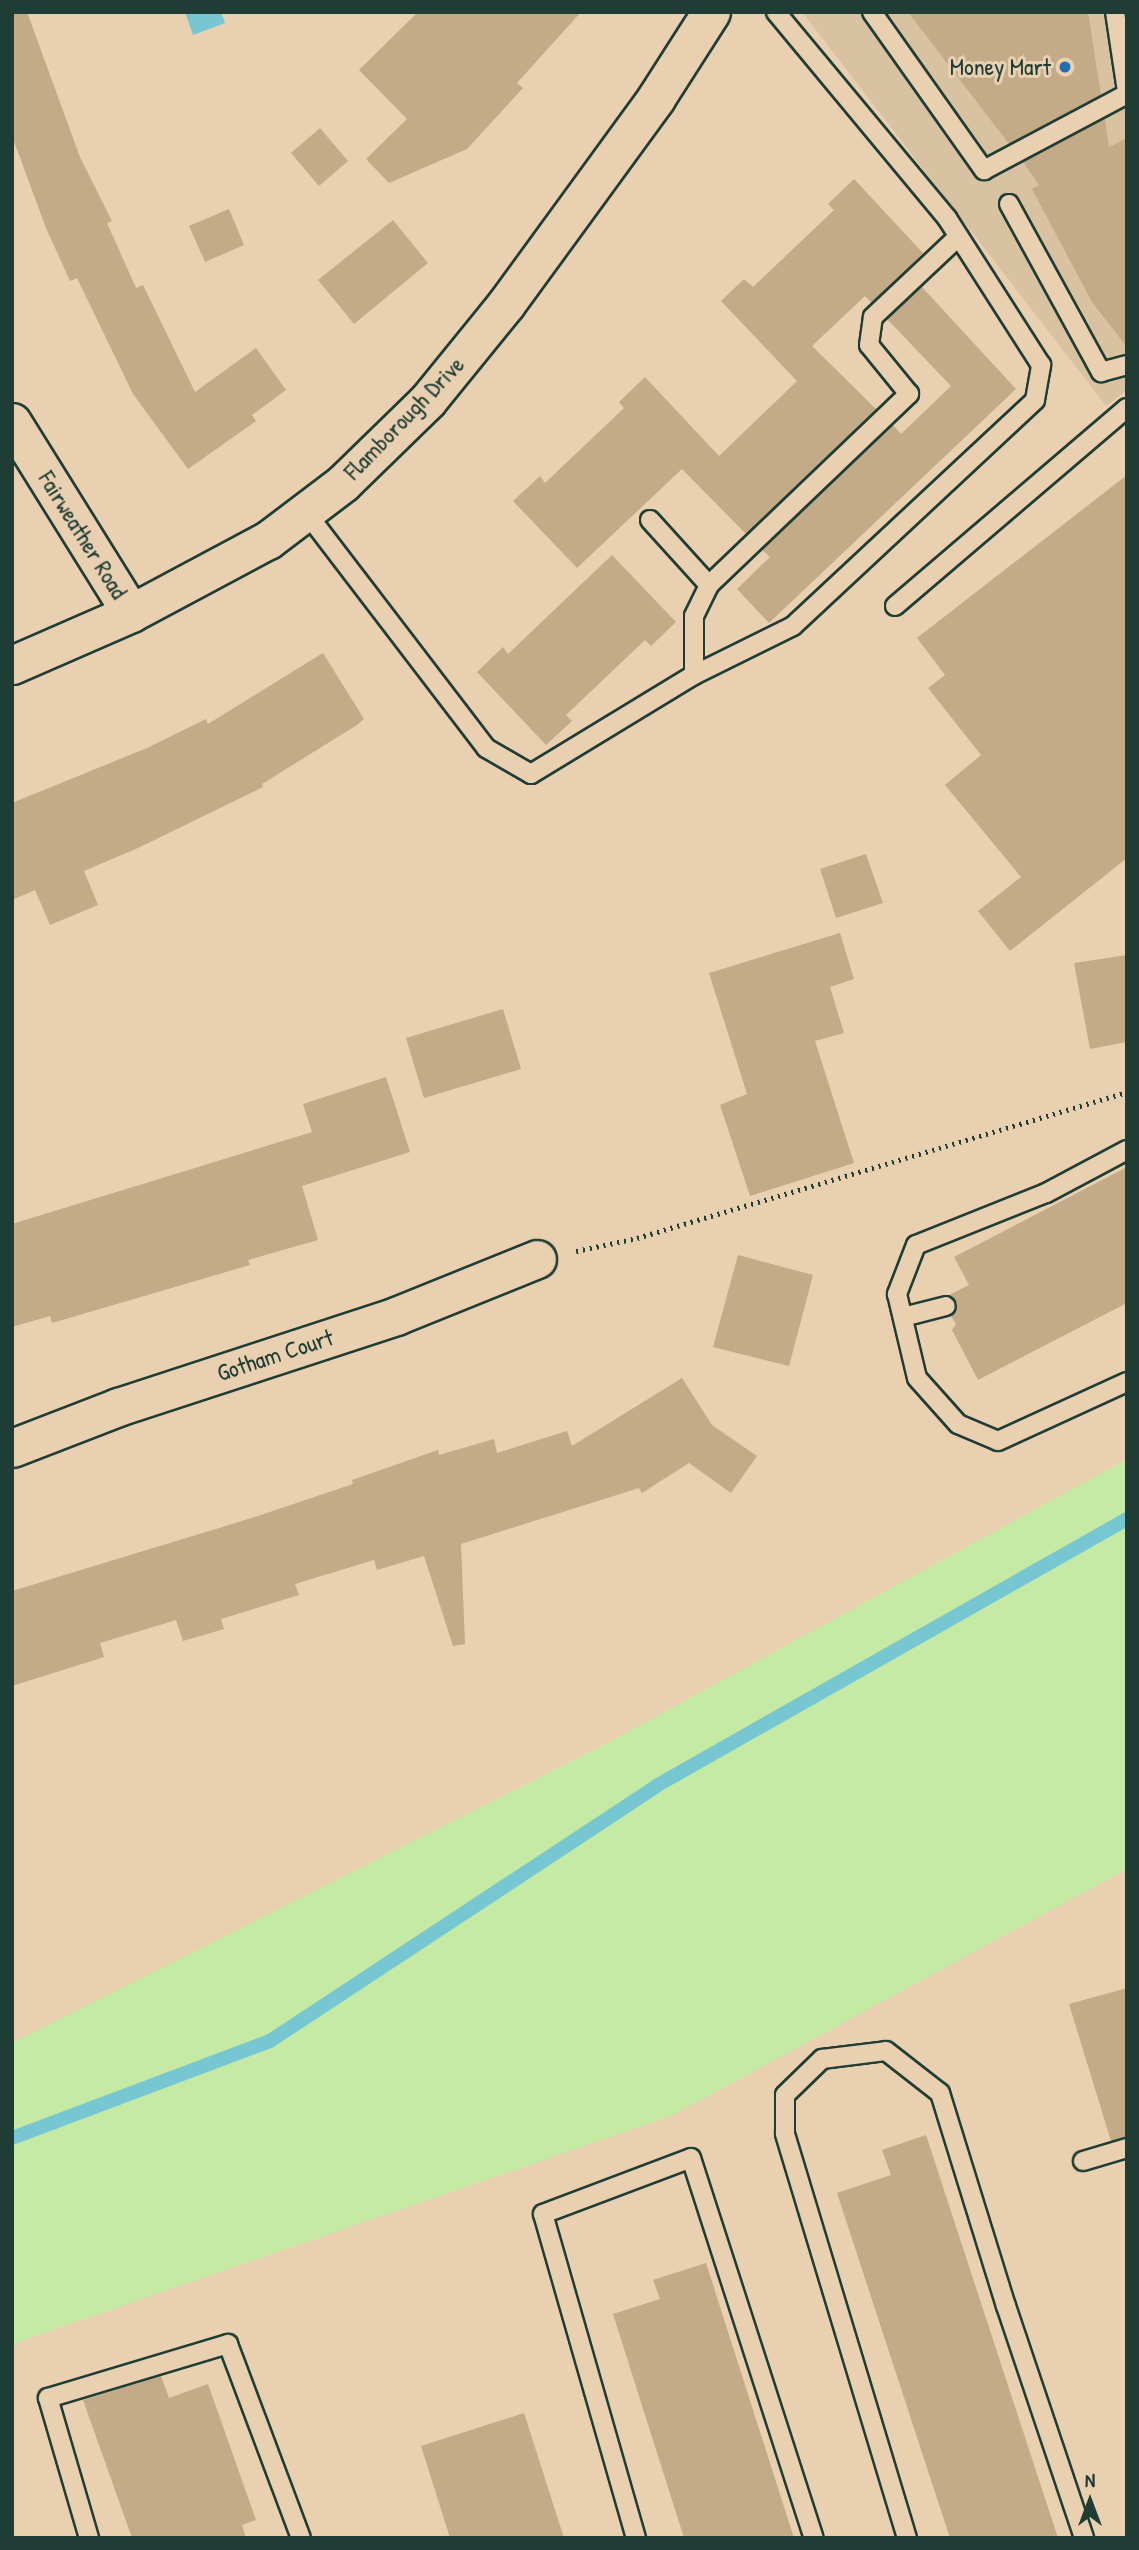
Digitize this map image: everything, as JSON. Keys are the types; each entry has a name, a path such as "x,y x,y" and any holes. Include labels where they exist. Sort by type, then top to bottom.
{"street":[{"name":"Flamborough Drive","path":"12,665 131,612 268,540 343,483 437,389 506,304 656,98 710,12"},
{"name":"Fairweather Road","path":"12,422 131,612"},
{"name":"Gotham Court","path":"12,1448 117,1407 396,1316 537,1259"}],"lane":[{"path":"305,511 486,748 531,774 694,675 793,626 1035,400 1041,365 947,218 776,12"},
{"path":"872,12 984,170 1127,92 1115,12"},
{"path":"1009,204 1101,372 1127,365"},
{"path":"694,675 694,616 709,585 909,394 869,345 873,317 958,237"},
{"path":"895,606 1127,408"},
{"path":"650,520 709,585"},
{"path":"1127,1150 1046,1193 916,1245 897,1294 917,1378 958,1424 998,1441 1127,1382"},
{"path":"903,1317 946,1306"},
{"path":"907,2538 785,2133 785,2095 822,2059 886,2051 940,2093 1006,2306 1084,2538"},
{"path":"1083,2161 1127,2148"},
{"path":"636,2538 543,2214 691,2158 814,2538"},
{"path":"89,2538 48,2398 228,2344 301,2538"}],"path":[{"path":"537,1259 637,1238 1127,1092"}],"shaded area":[{"path":"802,12 1127,12 1127,390 1106,406"}],"green space":[{"path":"1127,1459 1127,1869 671,2116 12,2344 12,2043 600,1747"}],"water":[{"path":"185,12 221,12 225,23 193,35"}],"building":[{"path":"12,12 27,12 80,157 112,221 107,223 136,288 143,285 195,392 256,348 286,390 252,415 256,421 188,469 133,394 77,278 70,281 46,228 12,136"},
{"path":"418,12 581,12 517,83 523,88 467,149 389,183 366,159 407,119 359,70"},
{"path":"908,12 1088,12 1101,95 1009,144"},
{"path":"1105,119 1109,147 1127,138 1127,347 1092,302 1032,189 1039,185 1023,162"},
{"path":"320,128 348,161 319,186 291,153"},
{"path":"854,179 923,253 872,303 865,296 812,346 876,409 746,534 682,469 577,568 513,501 540,476 545,483 624,408 619,402 645,377 719,456 797,381 721,301 744,279 753,287 834,210 828,204"},
{"path":"229,209 244,245 205,262 189,226"},
{"path":"393,220 428,263 354,324 318,280"},
{"path":"922,287 1016,389 769,623 737,589 770,557 762,550 893,425 901,434 951,386 887,319"},
{"path":"1127,475 1127,858 1010,951 978,911 1021,877 945,785 981,755 928,688 945,675 917,638"},
{"path":"612,555 676,622 651,646 645,640 566,715 572,721 546,745 477,672 503,647 508,654"},
{"path":"323,653 364,719 357,725 262,784 263,787 138,848 84,871 98,905 50,925 35,890 12,900 12,803 147,748 206,719 208,724"},
{"path":"866,854 883,903 836,918 820,869"},
{"path":"840,933 854,979 830,987 844,1033 815,1041 854,1163 750,1196 720,1105 747,1094 709,973"},
{"path":"1127,955 1127,1042 1090,1049 1074,963"},
{"path":"503,1009 521,1069 424,1098 406,1038"},
{"path":"386,1077 410,1152 302,1186 318,1240 248,1260 250,1265 52,1323 50,1316 12,1327 12,1224 312,1132 303,1104"},
{"path":"1127,1167 1127,1303 978,1380 952,1330 956,1324 951,1316 957,1304 949,1295 969,1285 954,1257"},
{"path":"738,1255 813,1275 789,1366 713,1347"},
{"path":"682,1378 712,1425 757,1456 731,1493 689,1463 642,1493 639,1488 461,1544 465,1644 453,1646 424,1556 377,1570 374,1560 295,1584 299,1595 221,1619 224,1629 183,1641 176,1620 100,1643 104,1657 12,1686 12,1591 255,1517 353,1484 352,1480 438,1450 439,1455 494,1439 497,1453 567,1431 572,1446"},
{"path":"1127,1988 1127,2137 1111,2141 1069,2004"},
{"path":"926,2135 1058,2538 950,2538 837,2193 891,2175 882,2150"},
{"path":"706,2263 794,2538 684,2538 613,2314 660,2299 653,2280"},
{"path":"161,2376 169,2398 208,2384 256,2520 242,2525 246,2538 132,2538 83,2400"},
{"path":"524,2413 564,2538 450,2538 421,2446"}],"waterway":[{"path":"12,2138 270,2041 656,1786 1127,1519"}],"place":[{"name":"Money Mart","path":"1065,67"}]}
